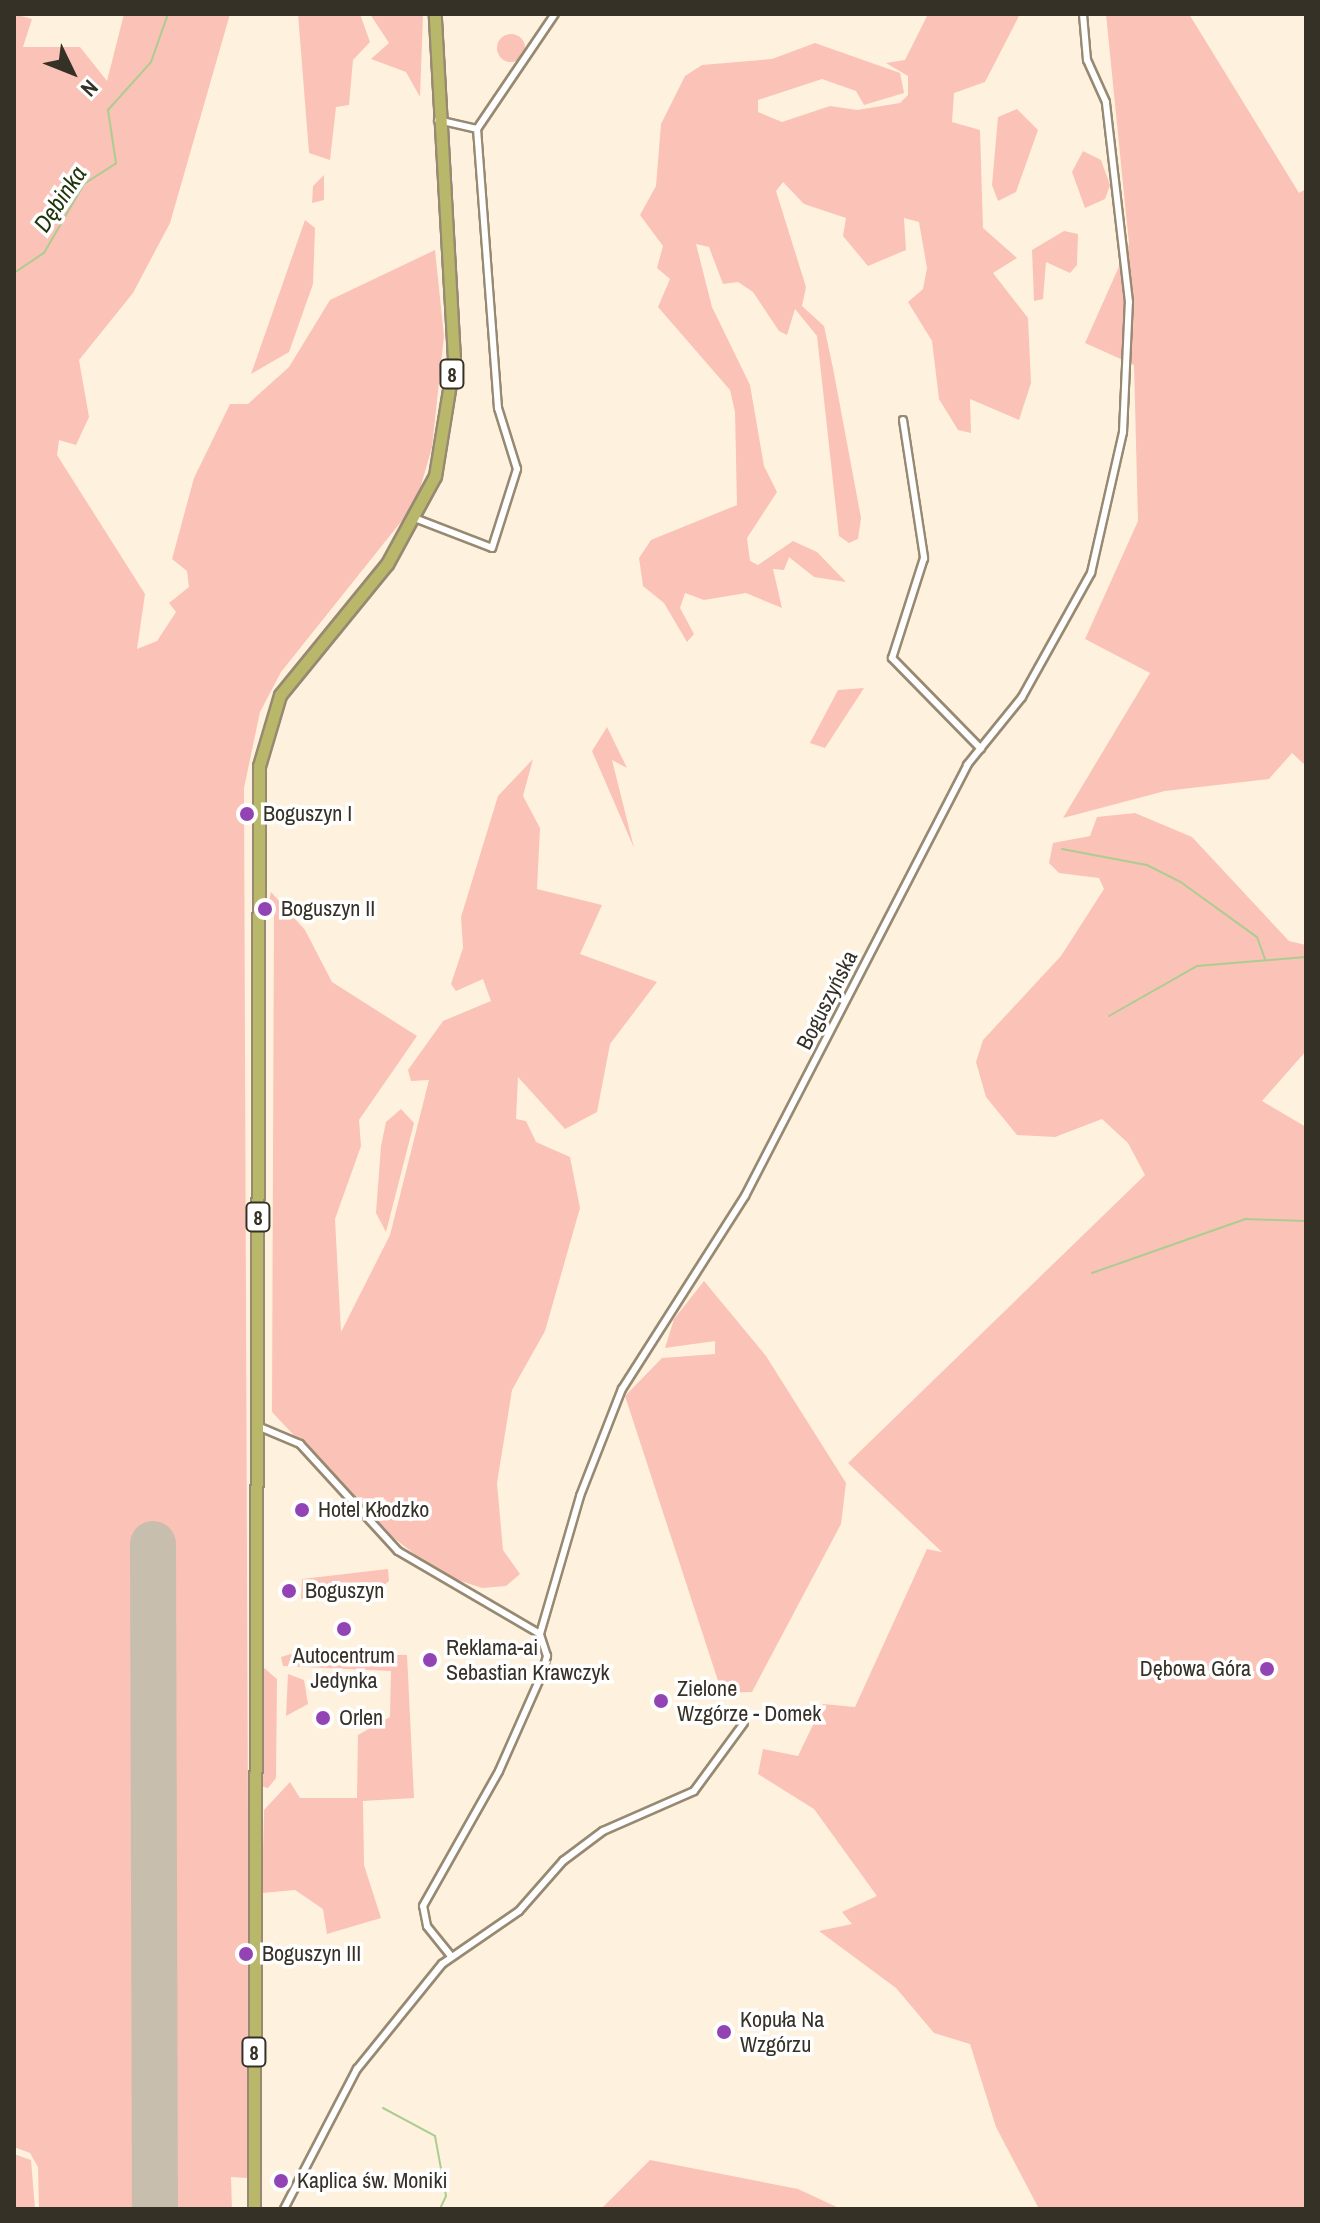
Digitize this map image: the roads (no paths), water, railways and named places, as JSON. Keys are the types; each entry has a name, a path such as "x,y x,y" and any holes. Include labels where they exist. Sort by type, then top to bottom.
{"highway":[{"name":"8","path":"254,2209 255,1425 262,739 290,680 355,607 417,519 435,476 454,359 436,120 435,14"}],"street":[{"path":"417,519 492,548 517,477 498,408 477,129 555,14"},
{"name":"Boguszyńska","path":"451,1956 427,1926 423,1906 511,1748 547,1656 540,1634 614,1407 699,1265 745,1196 948,799 981,749 1022,697 1091,573 1123,432 1125,252 1106,102 1087,60 1083,14"},
{"path":"436,120 477,129"},
{"path":"903,420 924,558 892,658 981,749"},
{"path":"255,1425 300,1444 398,1551 465,1596 540,1634"},
{"path":"284,2209 357,2069 451,1956 519,1911 563,1861 603,1831 694,1791 744,1723"}],"waterway":[{"name":"Dębinka","path":"14,273 44,253 84,184 116,163 108,110 151,62 168,14"},
{"path":"1062,849 1147,865 1182,883 1257,937 1265,959"},
{"path":"1109,1016 1197,966 1306,957"},
{"path":"1092,1273 1245,1219 1306,1221"},
{"path":"383,2108 435,2136 446,2196 440,2209"}],"place":[{"name":"Boguszyn I","path":"247,814"},
{"name":"Boguszyn II","path":"265,909"},
{"name":"Hotel Kłodzko","path":"302,1510"},
{"name":"Boguszyn","path":"289,1591"},
{"name":"Autocentrum Jedynka","path":"344,1629"},
{"name":"Reklama-ai Sebastian Krawczyk","path":"430,1660"},
{"name":"Dębowa Góra","path":"1267,1669"},
{"name":"Zielone Wzgórze - Domek","path":"661,1701"},
{"name":"Orlen","path":"323,1718"},
{"name":"Boguszyn III","path":"246,1954"},
{"name":"Kopuła Na Wzgórzu","path":"724,2032"},
{"name":"Kaplica św. Moniki","path":"281,2181"}]}
